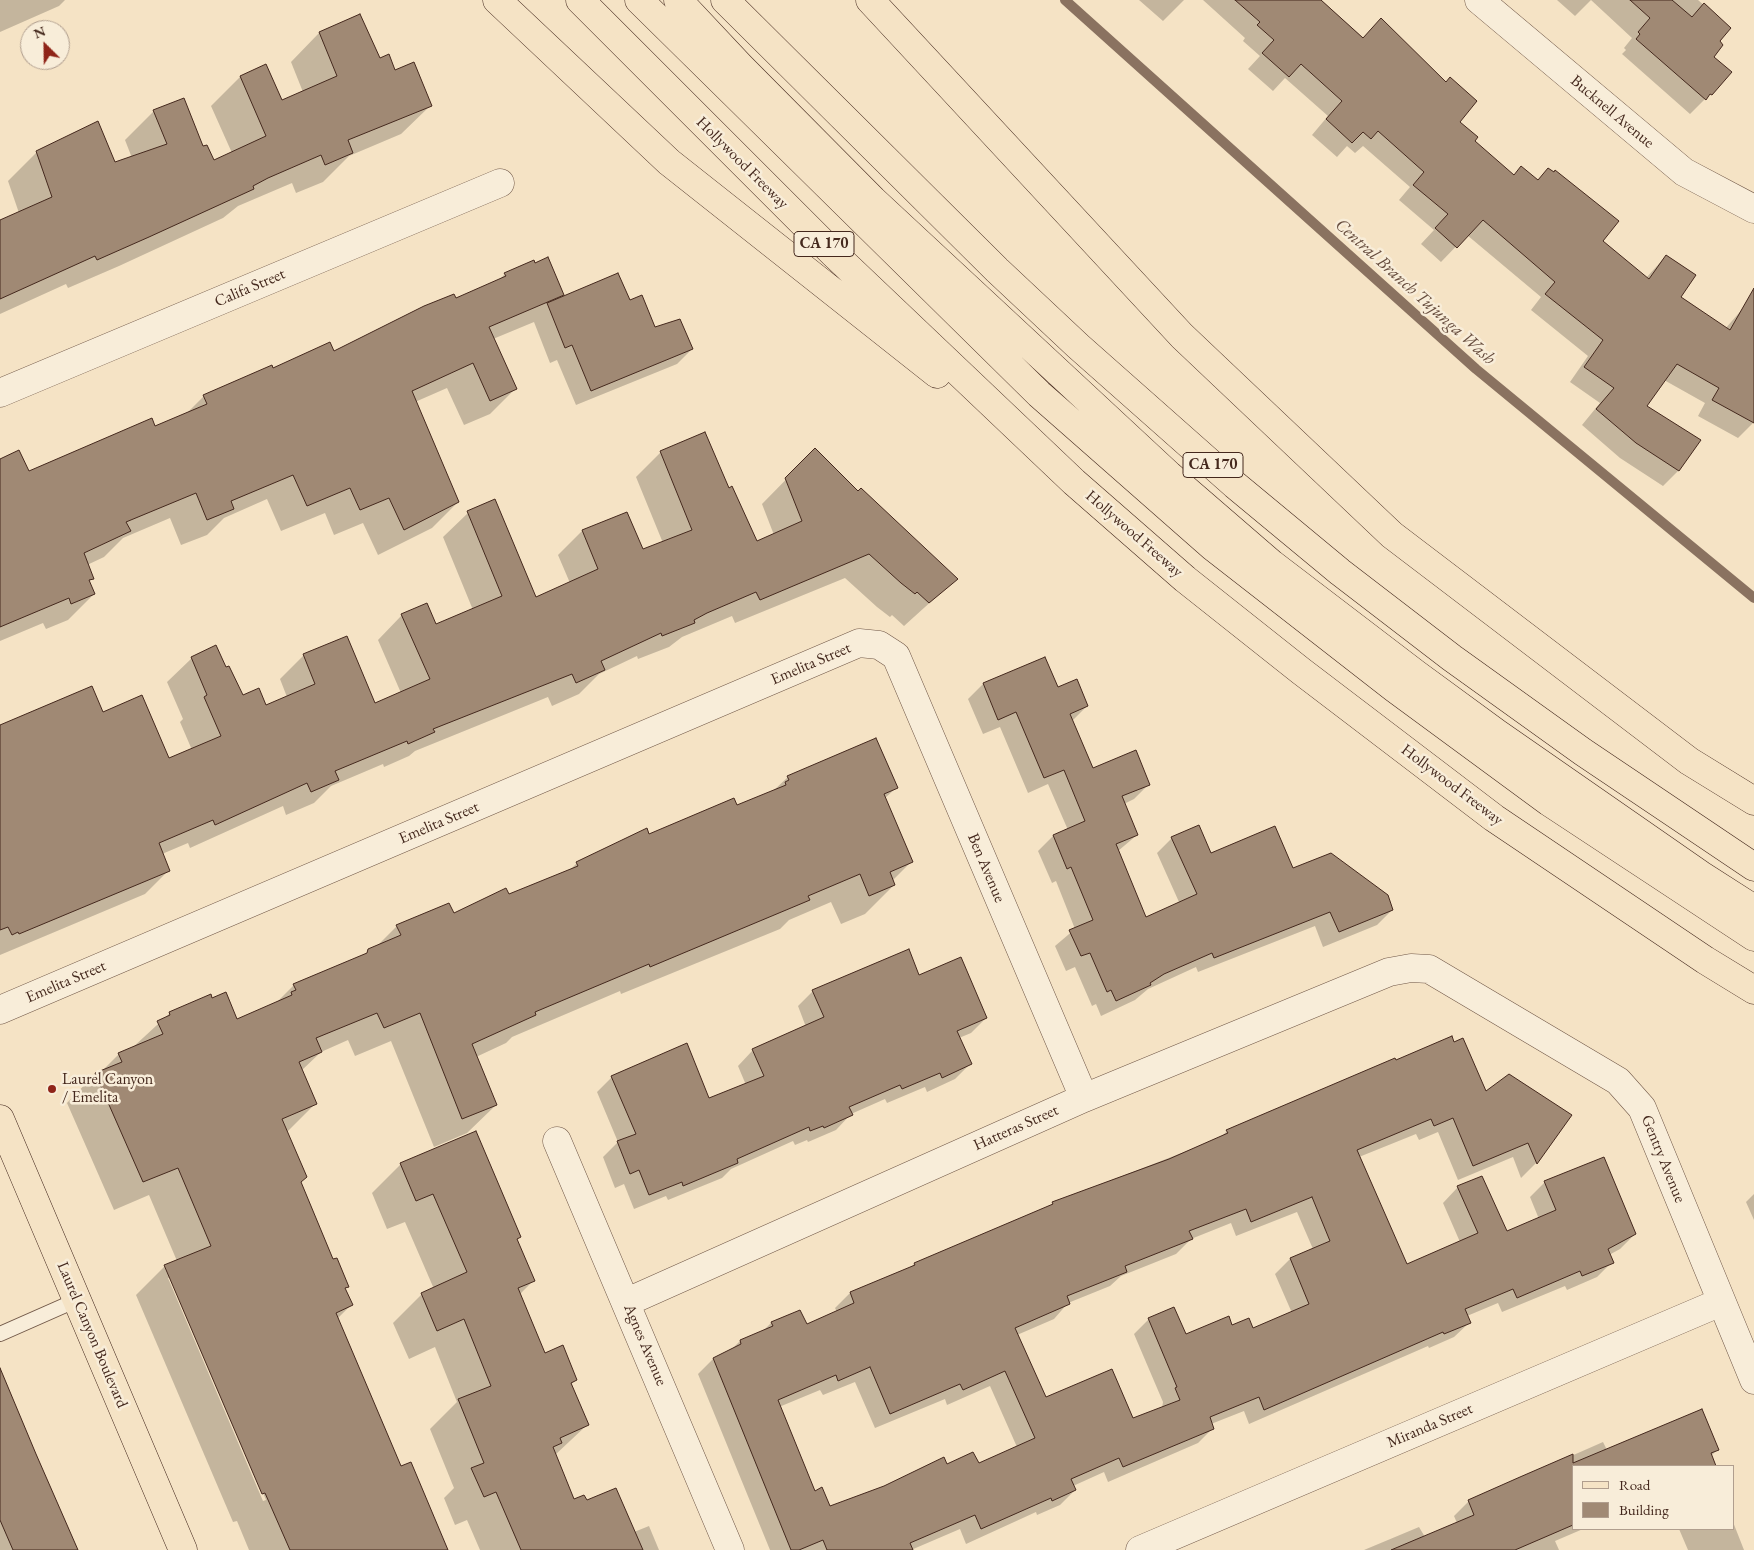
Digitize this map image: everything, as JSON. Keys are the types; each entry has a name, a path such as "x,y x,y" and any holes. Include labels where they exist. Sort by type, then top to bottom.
{"main road":[{"path":"496,0 669,162 1074,482"},
{"name":"Hollywood Freeway","path":"580,0 833,253 1074,482 1185,579 1494,818 1754,990"},
{"path":"639,0 1039,394 1213,548 1394,688 1549,802 1754,937"},
{"path":"678,0 740,66 874,200 1154,462 1272,564 1498,734 1693,870 1754,909"},
{"name":"CA 170","path":"725,0 997,270 1078,346 1236,485 1340,572 1460,663 1583,752 1754,867"},
{"path":"870,0 1182,336 1392,535 1689,761 1754,801"},
{"name":"Laurel Canyon Boulevard","path":"0,1119 183,1550"}],"street":[{"name":"Bucknell Avenue","path":"1479,0 1684,172 1754,210"},
{"name":"Califa Street","path":"0,393 500,183"},
{"name":"Emelita Street","path":"0,1010 859,643 879,645"},
{"name":"Ben Avenue","path":"879,645 896,656 1084,1098"},
{"name":"Hatteras Street","path":"627,1302 1084,1098 1389,972 1410,968"},
{"name":"Gentry Avenue","path":"1410,968 1429,970 1618,1081 1642,1108 1754,1380"},
{"name":"Agnes Avenue","path":"558,1141 730,1550"},
{"name":"Miranda Street","path":"1140,1550 1721,1302"}],"lane":[{"path":"0,1334 77,1300"}],"building":[{"path":"1235,0 1321,0 1363,38 1381,18 1446,82 1450,77 1477,101 1460,122 1478,137 1475,141 1514,175 1521,166 1538,180 1548,168 1554,172 1555,170 1619,221 1603,241 1649,279 1666,255 1696,275 1681,297 1730,330 1754,288 1754,423 1712,400 1719,388 1677,364 1647,406 1701,440 1679,471 1636,443 1596,409 1614,388 1584,367 1603,340 1545,294 1555,282 1483,220 1457,248 1435,228 1448,214 1413,185 1424,172 1378,131 1371,139 1363,132 1352,143 1326,119 1342,101 1301,64 1289,77 1262,53 1274,40 1257,25 1260,22"},
{"path":"1630,0 1672,0 1692,17 1704,3 1731,28 1720,41 1723,45 1714,57 1732,72 1706,100 1636,39 1640,34 1638,32 1650,18"},
{"path":"360,14 380,58 389,54 395,70 414,62 432,106 348,140 353,153 325,165 321,155 268,178 253,186 254,189 149,237 97,260 95,256 0,299 0,220 52,197 36,151 98,121 115,162 167,144 153,110 184,98 203,146 207,145 214,160 266,136 240,76 266,64 282,100 337,76 319,32"},
{"path":"548,257 564,295 489,327 517,389 490,401 473,363 412,391 459,502 404,530 389,498 360,510 350,488 307,506 293,475 231,501 234,509 207,520 196,493 126,522 131,531 84,553 94,579 89,580 95,594 71,604 69,598 0,627 0,459 19,450 29,471 152,418 155,426 207,404 203,395 272,365 273,368 330,342 334,351 424,306 454,294 456,298 506,276 504,273 534,260 535,263"},
{"path":"618,273 630,300 642,295 655,327 680,319 693,349 591,391 572,345 565,348 547,303"},
{"path":"705,432 729,488 732,486 757,541 802,521 785,478 815,448 858,491 861,488 958,579 929,603 917,592 915,594 901,583 869,554 760,600 756,592 707,613 694,620 695,623 662,636 661,633 601,661 605,670 576,683 572,674 433,729 435,732 408,744 407,741 335,771 339,780 311,792 307,783 215,825 213,820 159,843 170,871 19,934 18,932 12,935 8,927 0,930 0,725 92,686 103,712 142,695 169,758 221,736 204,697 207,695 191,657 216,645 226,667 229,666 243,695 259,688 266,705 315,684 303,654 347,636 375,703 430,679 401,614 427,603 436,624 502,596 467,511 495,499 536,597 598,569 582,530 627,512 643,549 692,530 660,451"},
{"path":"1045,657 1058,687 1077,679 1088,706 1070,714 1093,768 1136,750 1150,785 1122,796 1138,835 1116,844 1146,917 1197,894 1171,837 1199,825 1211,853 1275,826 1293,868 1331,853 1388,895 1393,910 1339,932 1330,912 1214,958 1212,953 1164,974 1150,983 1151,985 1116,1001 1111,990 1107,992 1090,953 1081,956 1069,930 1093,920 1071,867 1067,869 1053,835 1085,821 1064,770 1044,778 1016,712 998,720 983,683"},
{"path":"876,738 898,788 884,794 913,862 890,872 895,885 869,896 860,874 808,896 810,900 650,967 649,964 535,1012 536,1015 472,1044 497,1105 462,1119 420,1013 384,1028 377,1013 316,1038 322,1052 299,1062 317,1104 282,1119 307,1177 301,1182 333,1259 337,1258 349,1287 345,1288 353,1305 336,1313 401,1466 411,1462 448,1550 290,1550 265,1493 262,1494 164,1265 211,1246 178,1168 143,1182 95,1073 122,1062 118,1053 163,1034 157,1021 170,1015 169,1012 211,994 212,998 226,992 237,1019 292,995 291,992 296,990 293,984 367,953 368,949 401,935 396,925 449,903 454,913 506,888 509,894 578,866 576,862 647,828 649,834 734,798 737,805 786,785 785,782 789,780 787,776"},
{"path":"909,949 919,975 961,957 987,1018 957,1031 972,1064 942,1078 940,1073 902,1089 900,1085 849,1107 853,1115 824,1128 823,1126 810,1131 809,1127 737,1159 738,1163 683,1186 682,1182 649,1195 639,1170 630,1174 617,1141 636,1134 611,1076 687,1043 709,1098 764,1076 752,1049 824,1017 812,990"},
{"path":"1452,1036 1454,1042 1463,1038 1486,1091 1509,1074 1572,1115 1537,1164 1528,1143 1473,1166 1453,1118 1434,1126 1431,1119 1357,1150 1407,1264 1478,1233 1457,1186 1482,1176 1507,1231 1556,1210 1544,1181 1604,1157 1636,1234 1608,1249 1614,1263 1582,1276 1580,1271 1517,1298 1513,1289 1465,1309 1471,1323 1444,1334 1443,1332 1264,1410 1259,1397 1210,1417 1214,1429 1123,1467 1119,1458 1071,1479 1076,1490 1052,1501 1051,1498 981,1529 975,1515 910,1543 913,1550 827,1550 823,1540 799,1550 791,1550 713,1358 741,1344 740,1340 773,1326 771,1322 800,1310 807,1324 854,1303 850,1292 915,1265 914,1263 1053,1204 1052,1202 1169,1159 1228,1133 1226,1130 1395,1058 1396,1060","holes":["1312,1197 1330,1241 1290,1258 1309,1304 1253,1328 1249,1318 1232,1325 1229,1316 1186,1334 1174,1307 1148,1318 1177,1387 1175,1388 1180,1400 1133,1418 1112,1369 1046,1397 1015,1328 1070,1304 1067,1296 1127,1272 1125,1266 1193,1239 1189,1231 1246,1209 1251,1222","870,1367 890,1414 960,1384 963,1390 1005,1371 1035,1438 979,1463 973,1452 947,1464 944,1457 884,1486 830,1506 822,1487 815,1491 778,1400 836,1375 838,1381"]},
{"path":"476,1131 521,1237 517,1239 535,1281 518,1288 545,1353 563,1345 577,1380 571,1383 589,1425 560,1438 562,1443 553,1447 574,1499 584,1495 587,1500 616,1488 643,1550 521,1550 496,1492 484,1497 471,1468 484,1463 458,1399 491,1386 464,1319 437,1331 421,1293 467,1272 433,1194 416,1201 400,1163"},
{"path":"0,1368 78,1550 13,1550 0,1520"},
{"path":"1702,1409 1719,1450 1711,1453 1716,1465 1572,1465 1572,1525 1515,1550 1391,1550 1474,1515 1468,1500 1573,1454 1573,1463"}],"waterway":[{"name":"Central Branch Tujunga Wash","path":"1065,0 1476,369 1754,598"}],"place":[{"name":"Laurel Canyon / Emelita","path":"52,1089"}]}
